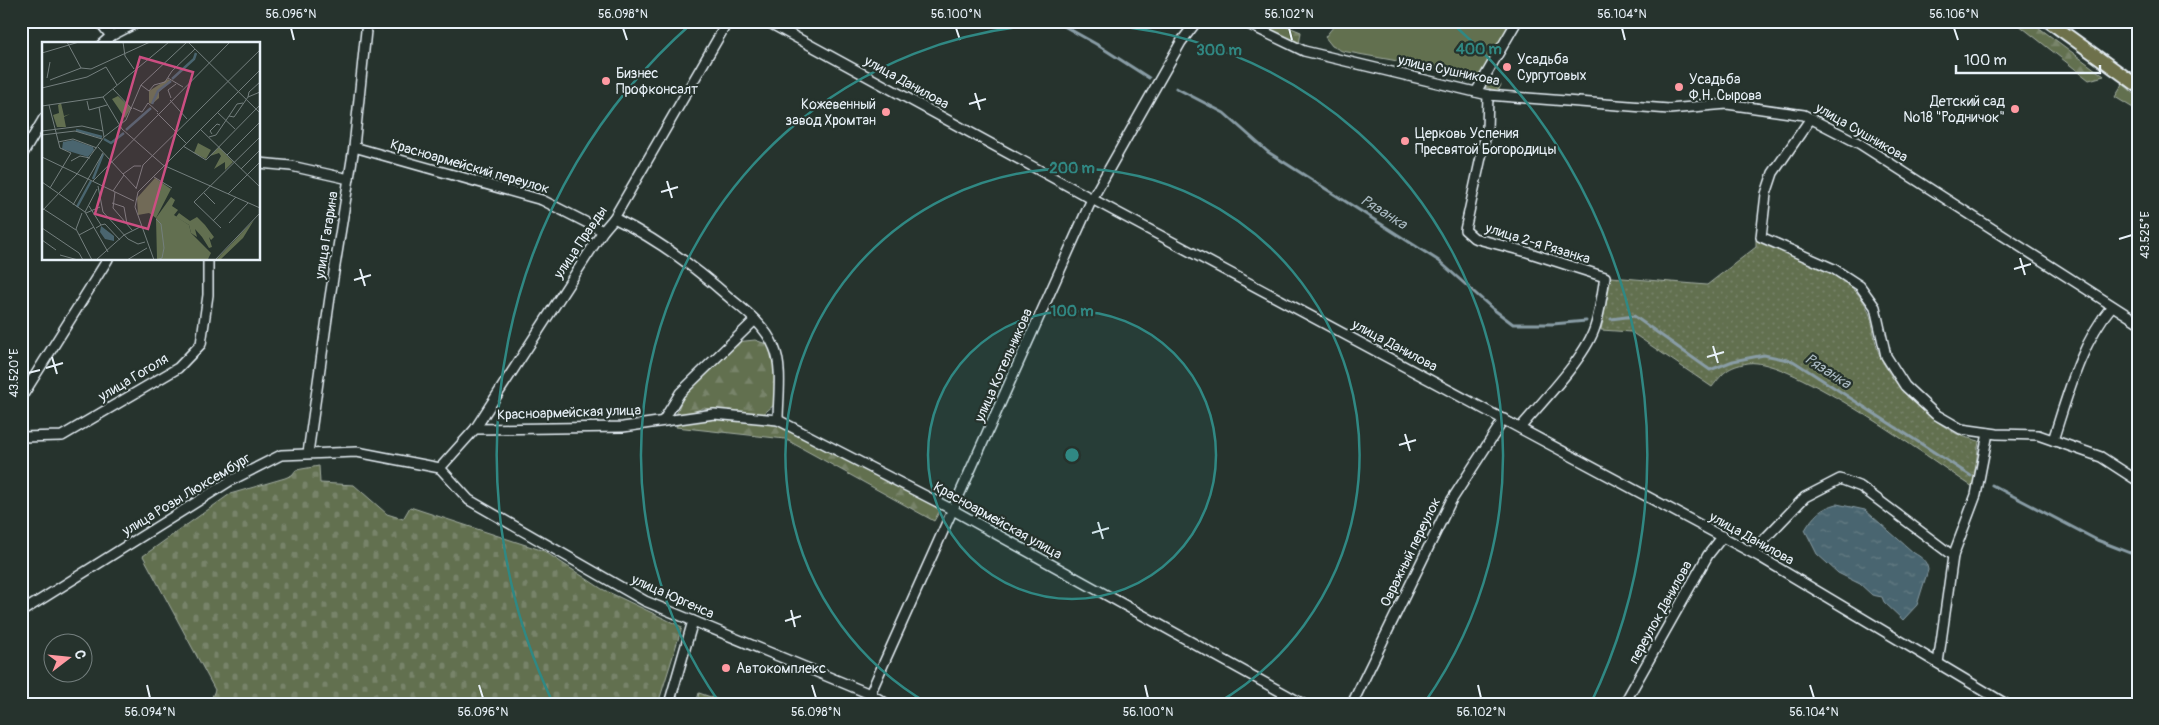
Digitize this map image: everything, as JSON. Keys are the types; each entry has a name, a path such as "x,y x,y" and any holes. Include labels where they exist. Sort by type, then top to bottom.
{"main road":[{"path":"2048,21 2138,86"}],"street":[{"path":"99,21 111,36"},
{"path":"104,42 111,36 140,21"},
{"name":"улица Гагарина","path":"308,453 354,147 367,21"},
{"name":"улица Правды","path":"440,468 475,429 603,231 614,218 728,21"},
{"name":"улица Данилова","path":"766,21 1092,199 1723,536 2006,704"},
{"name":"улица Котельникова","path":"869,699 1092,199 1181,42 1197,21"},
{"name":"улица Сушникова","path":"1242,21 1304,51 1488,95 1669,110 1727,104 1804,115 1860,144 2138,322"},
{"path":"1476,92 1516,21"},
{"name":"улица 2-я Рязанка","path":"1488,95 1487,130 1464,230 1474,238 1527,252 1605,277 1594,330 1585,348 1553,390 1520,428"},
{"path":"1811,118 1773,173 1766,194 1761,238 1834,269 1860,286 1875,307 1886,356 1905,386 1935,414 1961,429 1988,433 2038,435 2102,457 2138,480"},
{"path":"21,157 42,121"},
{"name":"Красноармейский переулок","path":"354,147 542,200 603,231"},
{"path":"260,163 291,166 349,179"},
{"path":"614,218 636,229 695,268 755,320 774,347 779,376 778,420"},
{"path":"21,398 107,260"},
{"name":"улица Гоголя","path":"21,437 62,436 178,368 201,344 208,295 208,260"},
{"path":"2053,440 2071,382 2098,322 2112,306"},
{"path":"663,421 680,393 755,320"},
{"name":"Красноармейская улица","path":"475,429 623,427 714,414 778,420 953,510 1303,704"},
{"name":"Овражный переулок","path":"1352,704 1451,500 1504,419"},
{"path":"1938,663 1953,556 1976,495 1988,433"},
{"name":"улица Розы Люксембург","path":"21,612 230,481 281,455 357,452 440,468"},
{"name":"улица Юргенса","path":"440,468 469,500 645,602 694,621 869,699 887,704"},
{"path":"1752,552 1805,497 1840,479 1861,487 1953,556"},
{"name":"переулок Данилова","path":"1624,704 1708,555 1723,536"},
{"path":"669,704 694,621"}],"green space":[{"path":"1269,21 1274,21 1301,32 1299,45 1265,31"},
{"path":"1338,21 1512,21 1481,76 1342,51 1332,46 1325,37"},
{"path":"2014,21 2030,21 2104,76 2089,80"},
{"path":"1486,80 1501,85 1498,91 1484,87"},
{"path":"2123,84 2138,97 2138,111 2115,97"},
{"path":"1756,240 1824,269 1848,284 1857,293 1868,309 1880,356 1893,379 1902,390 1923,411 1946,428 1959,435 1979,441 1973,487 1895,434 1827,392 1795,376 1768,365 1748,363 1735,366 1727,371 1712,387 1631,332 1601,330 1611,277 1707,285 1756,247"},
{"path":"755,340 769,345 773,360 774,405 761,416 703,408 685,415 676,415 684,394 736,342"},
{"path":"714,416 780,423 942,507 934,521 785,439 676,427 678,423"},
{"path":"319,466 320,483 354,485 387,514 403,519 410,507 544,551 602,589 682,627 658,704 209,704 215,690 143,556 230,494 285,478 292,475 296,470"},
{"path":"699,693 731,704 696,704"}],"water":[{"path":"1837,504 1865,510 1925,562 1928,570 1917,605 1903,620 1884,602 1882,597 1872,595 1860,584 1838,573 1817,554 1805,530 1818,513"}],"waterway":[{"name":"Рязанка","path":"1055,21 1096,44 1149,78"},
{"name":"Рязанка","path":"1176,88 1224,113 1268,152 1439,261 1493,309 1513,324 1553,324 1586,321"},
{"name":"Рязанка","path":"1611,319 1634,316 1710,370 1733,361 1764,355 1793,361 1971,476"},
{"name":"Рязанка","path":"1992,485 2097,540 2138,556"}],"place":[{"name":"Усадьба Сургутовых","path":"1507,67"},
{"name":"Бизнес Профконсалт","path":"606,81"},
{"name":"Усадьба Ф.Н. Сырова","path":"1679,87"},
{"name":"Детский сад №18 \"Родничок\"","path":"2015,109"},
{"name":"Кожевенный завод Хромтан","path":"886,112"},
{"name":"Церковь Успения Пресвятой Богородицы","path":"1405,141"},
{"name":"Автокомплекс","path":"726,668"}]}
